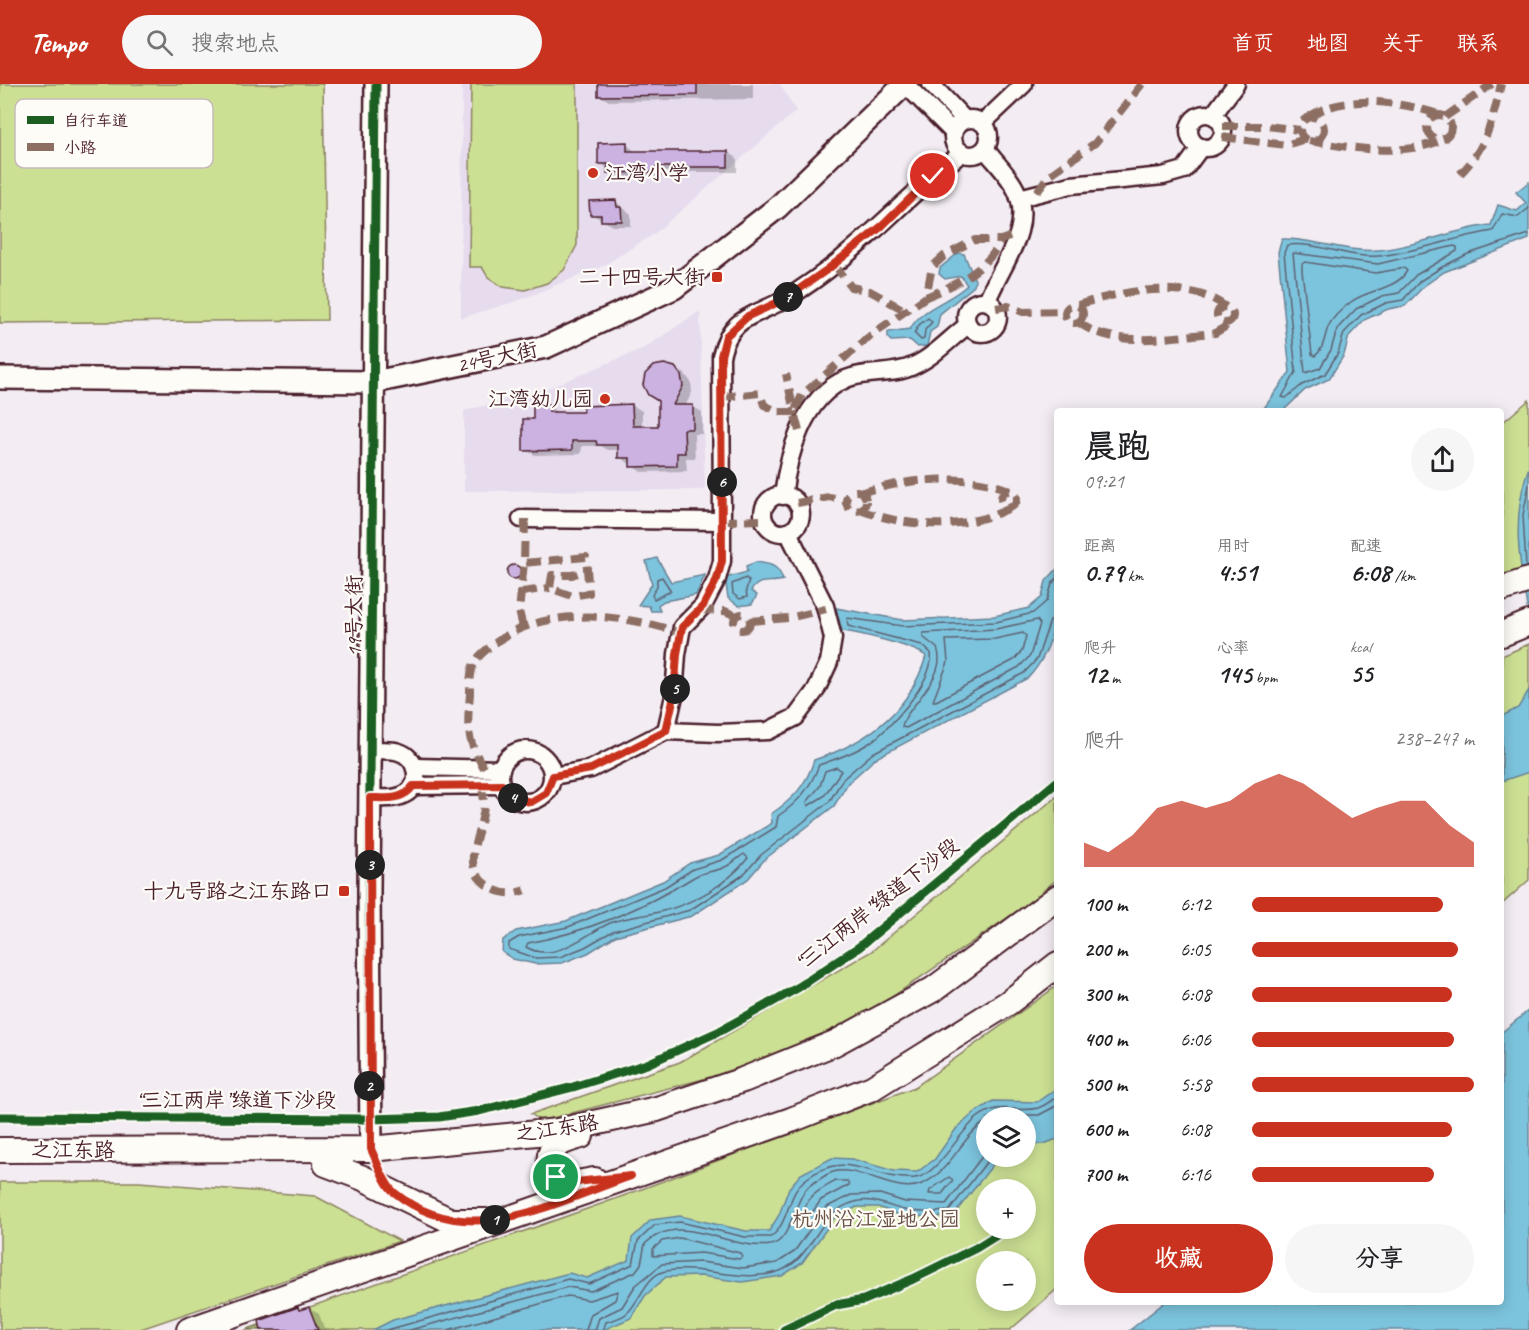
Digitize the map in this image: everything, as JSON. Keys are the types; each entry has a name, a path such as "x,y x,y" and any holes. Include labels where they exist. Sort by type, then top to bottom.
{"main road":[{"path":"1504,589 1529,580"},
{"name":"之江东路","path":"0,1150 371,1149 558,1131 657,1109 835,1043 934,989 1054,900"},
{"path":"189,1330 631,1176 872,1088 1008,1003 1054,967"},
{"path":"631,1176 567,1183 556,1177 549,1158 551,1150 560,1142 672,1112 683,1100"},
{"path":"326,1164 371,1149 393,1192"},
{"name":"之江东路","path":"0,1163 326,1164"},
{"path":"326,1164 393,1192 451,1221 508,1219"}],"street":[{"name":"19号大街","path":"371,1149 370,798 376,84"},
{"name":"24号大街","path":"0,378 374,382 546,347 674,288 778,207 905,84"},
{"path":"905,84 953,132 954,144 962,153 974,155 984,149 989,139 983,123"},
{"path":"931,84 965,120 983,123"},
{"path":"983,123 1024,84"},
{"path":"1213,115 1236,84"},
{"path":"1213,115 1222,123 1222,137 1212,147 1201,147 1191,141 1190,124 1197,116 1213,115"},
{"path":"953,132 965,120"},
{"path":"1019,198 1071,185 1163,177 1184,170 1193,161 1201,147"},
{"path":"984,149 1016,189 1023,210 1017,234 987,301"},
{"path":"666,731 674,696 677,654 682,627 703,606 717,579 722,561 721,356 726,336 748,316 785,299 828,269 882,226 933,176 962,153"},
{"path":"987,301 998,312 995,327 981,333 968,325 966,314 972,305 987,301"},
{"path":"783,496 786,471 800,428 819,399 845,379 912,367 968,325"},
{"path":"783,496 795,500 801,512 798,524 788,532 777,532 764,520 767,503 783,496"},
{"path":"521,519 722,521"},
{"path":"553,776 591,769 666,731 768,731 796,717 816,690 829,662 833,638 825,606 788,532"},
{"path":"370,798 396,798 409,792 413,786 415,767 410,758 399,752 371,750"},
{"path":"518,751 534,751 548,760 553,776 546,793 531,802 513,798 502,777 505,761 518,751"},
{"path":"415,767 502,777"},
{"path":"413,786 502,777"}],"shaded area":[{"name":"江湾小学","path":"462,84 780,84 796,111 654,234 603,266 520,300 461,318"},
{"name":"江湾幼儿园","path":"700,311 705,490 464,491 464,411 551,387 644,348"}],"green space":[{"path":"0,84 323,84 327,320 0,323"},
{"path":"471,84 577,84 577,245 564,270 547,283 525,290 503,287 488,277 482,267 469,267"},
{"path":"1529,400 1529,567 1504,574 1504,421"},
{"path":"1529,644 1529,880 1504,902 1504,655"},
{"path":"1054,799 1054,882 1029,903 870,1012 762,1064 541,1121 531,1114 680,1062 872,951"},
{"name":"杭州沿江湿地公园","path":"1054,988 1054,1292 1036,1307 1036,1251 976,1251 976,1311 1032,1311 1010,1330 245,1330 615,1199 915,1087"},
{"path":"0,1182 139,1182 315,1196 400,1241 138,1330 0,1330"}],"water":[{"path":"1529,182 1529,239 1444,272 1424,286 1405,306 1388,309 1364,320 1349,336 1344,355 1329,379 1305,390 1286,408 1264,408 1290,372 1278,252 1282,239 1366,250 1407,245 1491,225 1498,205 1517,211 1526,203 1516,192"},
{"path":"958,253 964,254 975,280 974,286 940,314 937,327 930,332 927,346 918,347 910,340 891,341 888,338 888,332 910,329 915,321 929,309 953,296 967,285 961,276 945,279 939,274 940,268"},
{"path":"1529,467 1529,618 1520,561 1518,524 1523,486"},
{"path":"657,558 671,582 705,575 696,595 664,601 658,605 660,611 651,611 649,606 638,605 652,584 646,561"},
{"path":"756,562 773,566 779,571 783,580 758,584 751,591 757,595 752,604 739,606 728,598 725,578 747,572 746,566"},
{"path":"1054,572 1054,627 1045,654 1028,678 876,758 848,783 834,806 765,859 748,879 692,916 615,936 588,953 562,963 535,964 513,959 502,952 503,940 516,931 566,921 663,881 690,863 719,855 772,823 771,814 798,791 814,760 833,753 868,734 897,709 919,676 926,656 899,644 842,631 836,608 903,620 994,616 1029,608 1042,597 1046,581"},
{"path":"1529,690 1529,772 1504,780 1504,715 1518,708"},
{"path":"1529,1010 1529,1330 1130,1330 1161,1305 1504,1305 1504,1030"},
{"path":"1054,1090 1054,1140 1036,1144 1036,1107 984,1107 993,1101 1037,1102"},
{"path":"976,1112 976,1167 991,1167 982,1179 976,1179 976,1186 952,1217 902,1216 878,1207 857,1207 835,1217 802,1263 782,1276 742,1282 701,1276 666,1277 645,1296 631,1318 603,1330 373,1330 393,1320 569,1273 587,1278 629,1260 632,1238 651,1220 680,1216 746,1231 769,1231 779,1215 789,1188 801,1174 832,1158 852,1159 894,1171 917,1172 935,1159 956,1129"}],"building":[{"path":"598,84 697,84 697,95 598,96"},
{"path":"627,142 627,151 728,151 728,167 656,167 656,172 607,173 608,164 598,164 598,143"},
{"path":"616,200 617,207 621,207 622,221 601,221 601,215 590,215 589,201"},
{"path":"664,364 675,367 681,375 683,386 673,405 693,405 693,429 684,429 685,453 677,453 677,466 630,467 630,458 618,458 618,445 597,445 596,441 572,441 572,450 523,451 523,419 533,419 533,405 550,404 549,412 583,412 583,406 632,404 633,426 658,426 658,401 648,395 643,385 645,374 653,366"},
{"path":"514,565 519,567 521,572 519,577 514,579 509,577 507,572 509,567"},
{"path":"298,1307 299,1310 309,1307 318,1330 261,1330 259,1321"}],"marked path":[{"path":"1037,192 1048,176 1095,143 1142,84"},
{"path":"1445,117 1492,84"},
{"path":"1460,174 1482,144 1501,84"},
{"path":"1310,116 1340,104 1357,102 1410,106 1441,115"},
{"path":"1439,115 1448,118 1451,127 1448,136 1439,139 1430,136 1427,127 1430,118 1439,115"},
{"path":"1312,117 1321,120 1324,129 1321,138 1312,141 1303,138 1300,129 1303,120 1312,117"},
{"path":"1223,126 1267,126 1300,130"},
{"path":"1222,137 1286,145 1305,139"},
{"path":"1309,141 1378,150 1396,150 1430,144 1446,138"},
{"path":"799,431 794,412 802,395 871,335 926,297 932,267 944,256 975,240 1001,240 1017,234"},
{"path":"926,297 958,282 979,268 988,260 1001,240"},
{"path":"834,264 851,287 870,291 904,310"},
{"path":"1078,305 1133,292 1174,290 1193,292 1226,307"},
{"path":"1074,305 1080,308 1083,314 1080,320 1074,323 1068,320 1065,314 1068,308 1074,305"},
{"path":"996,308 1008,306 1023,312 1066,311"},
{"path":"1225,307 1233,315 1225,323 1217,315 1225,307"},
{"path":"1078,322 1093,331 1126,339 1215,333 1225,327 1227,322"},
{"path":"721,397 760,393 764,405 779,412 794,412 786,374"},
{"path":"860,493 897,484 936,480 976,481 1011,491"},
{"path":"856,491 863,494 866,501 863,508 856,511 849,508 846,501 849,494 856,491"},
{"path":"1006,491 1012,491 1017,499 1015,505 1006,507 1001,502 1001,496 1006,491"},
{"path":"797,503 829,497 846,500"},
{"path":"860,510 898,520 937,524 976,520 1012,507"},
{"path":"525,519 524,563 586,557 589,593 572,596 550,588 552,575 572,575 586,570"},
{"path":"722,521 764,520"},
{"path":"523,627 519,611 524,563"},
{"path":"522,592 550,588"},
{"path":"750,621 789,618 826,609"},
{"path":"699,610 725,611 736,616"},
{"path":"742,614 748,616 750,622 748,628 742,630 736,628 734,622 736,616 742,614"},
{"path":"484,768 474,749 469,732 470,680 474,663 495,643 516,631 561,618 586,617 635,621 681,633"},
{"path":"482,785 484,810 473,855 476,873 483,882 497,891 509,893 525,890"}],"cycle path":[{"path":"371,1149 369,893 376,84"},
{"name":"“三江两岸”绿道下沙段","path":"0,1117 369,1119 439,1117 479,1111 573,1087 647,1064 720,1031 799,987 859,947 1054,784"},
{"path":"784,1330 836,1305 864,1300 913,1279 990,1239"}],"place":[{"name":"江湾小学","path":"593,173"},
{"name":"二十四号大街","path":"717,277"},
{"name":"江湾幼儿园","path":"605,399"},
{"name":"十九号路之江东路口","path":"344,891"}],"route":[{"path":"556,1177 567,1183 631,1176 508,1219 451,1221 393,1192 371,1149 369,1119 370,798 396,798 409,792 413,786 502,785 506,793 513,798 531,802 546,793 553,776 591,769 666,731 674,696 677,654 682,627 703,606 717,579 722,561 721,356 726,336 748,316 785,299 828,269 882,226 933,176"}]}
